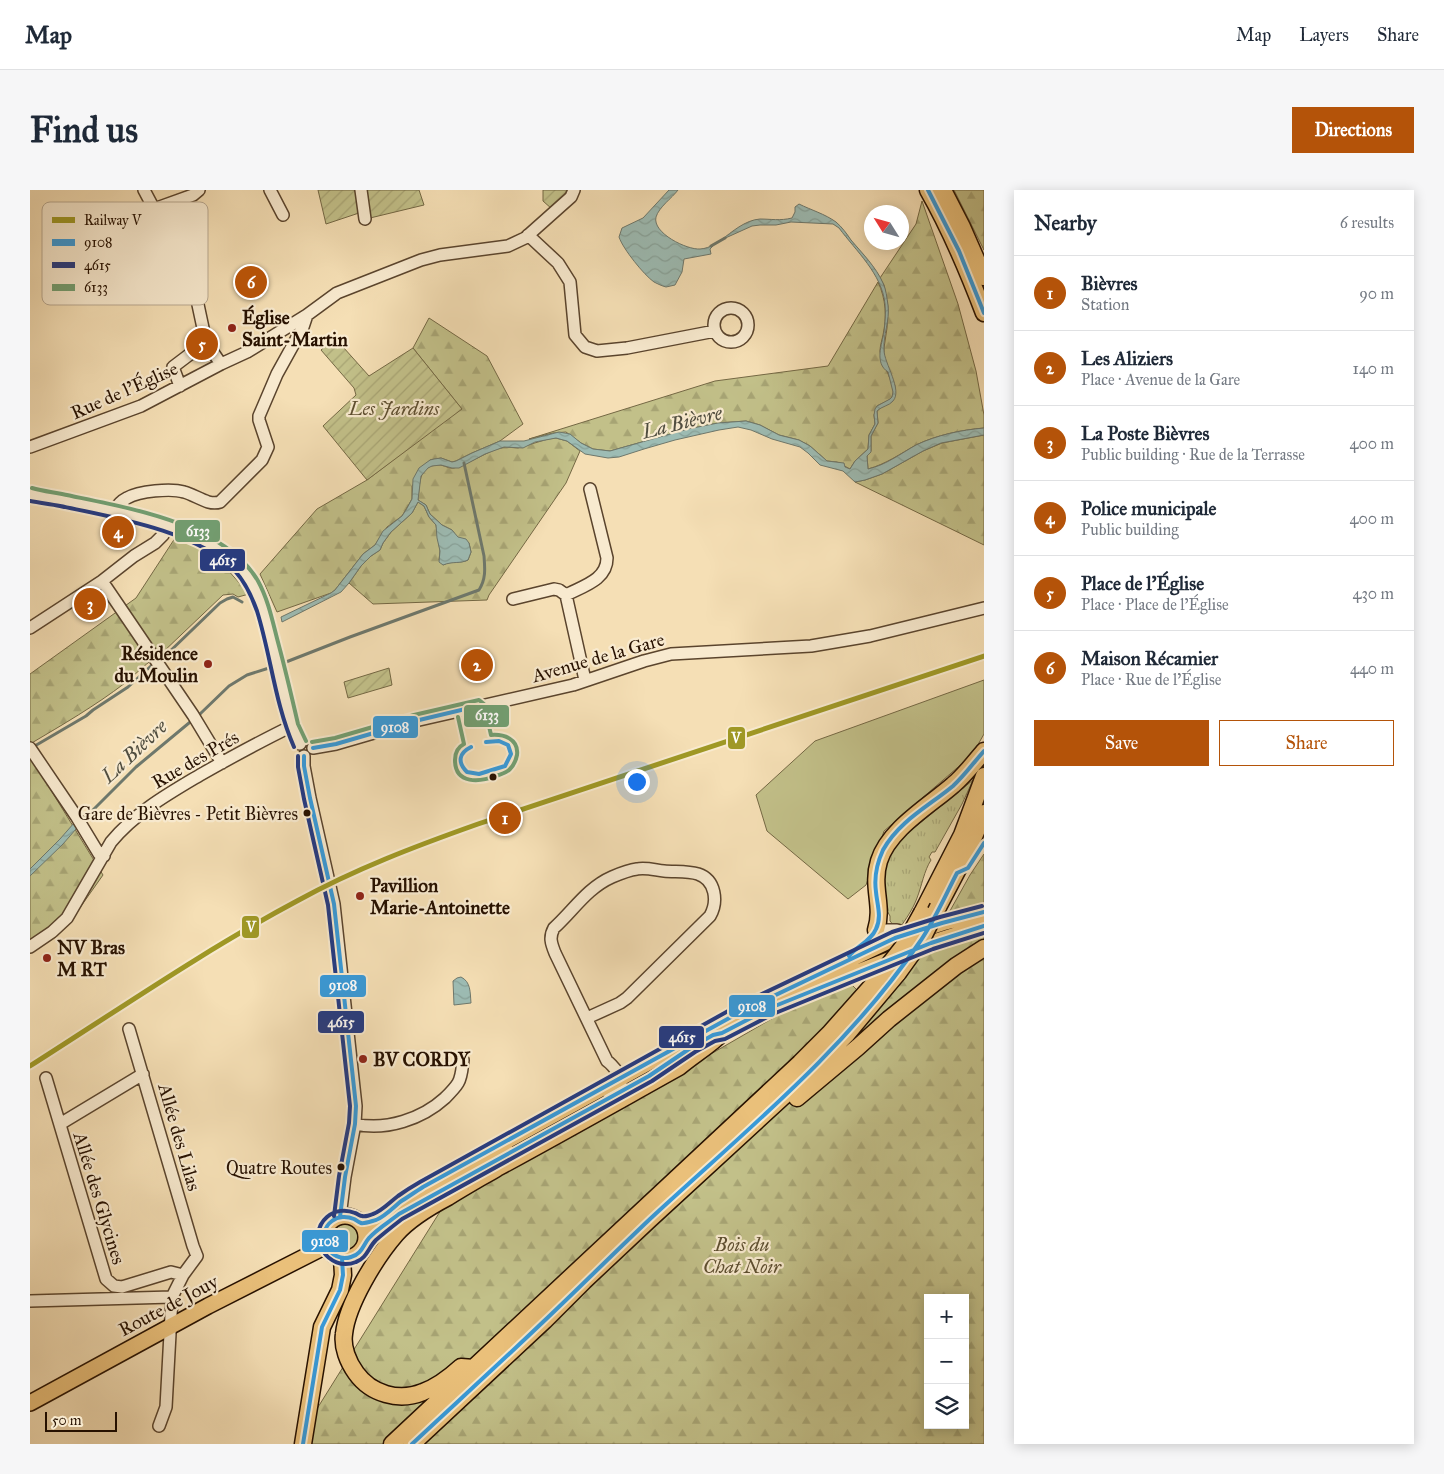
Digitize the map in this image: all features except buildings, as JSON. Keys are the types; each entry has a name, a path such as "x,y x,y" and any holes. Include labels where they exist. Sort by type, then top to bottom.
{"highway":[{"path":"928,190 940,210 964,261 984,313"},
{"path":"943,190 984,277"},
{"path":"876,930 880,916 876,894 876,876 879,860 884,849 904,826 966,773 984,751"},
{"path":"392,1444 800,1063 829,1034 877,980 903,947 922,913 962,834 984,776"},
{"path":"412,1444 810,1072 846,1035 898,973 921,941 957,872 984,813"},
{"path":"957,872 968,868 984,843"},
{"path":"749,1128 769,1120 889,1019 956,966 984,948"},
{"path":"474,1368 461,1367 446,1380 423,1392 394,1396 370,1387 354,1371 345,1350 344,1335 346,1322 360,1289 387,1244 423,1211 679,1067 722,1033"},
{"path":"303,1444 322,1327 340,1290 343,1275 342,1258"}],"main road":[{"path":"366,1241 399,1214 606,1093 622,1078 742,1011 895,938 984,912"},
{"path":"361,1223 377,1220 424,1187 606,1093 649,1076 713,1035 722,1033 770,1008 931,942 984,926"},
{"path":"846,960 852,951 869,940 876,930"},
{"path":"340,1217 351,1217 361,1223 366,1235 366,1241 357,1255 342,1258 330,1252 326,1246 324,1234 330,1223 340,1217"},
{"name":"Route de Jouy","path":"30,1403 170,1326 326,1246"}],"street":[{"path":"144,190 150,202"},
{"path":"175,202 193,195 199,190"},
{"path":"270,190 283,215"},
{"path":"361,190 365,219"},
{"name":"Rue de l'Église","path":"30,447 141,406 247,352 307,315 337,293 421,260 440,255 508,246 528,235 571,197 574,190"},
{"path":"528,235 558,263 570,282 575,335 585,346 597,351 627,348 715,332"},
{"path":"198,305 206,342 221,364"},
{"path":"113,512 127,498 139,494 172,489 213,504 220,502 262,460 268,446 259,416 277,374 303,327 307,315"},
{"path":"180,386 173,367 206,342"},
{"path":"566,595 594,581 604,572 607,566 607,558 590,489"},
{"path":"33,496 113,512 168,526 190,534 216,548 239,566 254,589 263,611 292,726 300,744 299,751 304,756 310,798 334,904 356,1106 355,1124 340,1217"},
{"path":"30,628 102,582 134,556 155,543 168,526"},
{"path":"102,582 195,718 222,763"},
{"path":"513,599 554,590 559,590 566,595 585,680"},
{"name":"Avenue de la Gare","path":"313,748 336,744 415,721 573,685 650,659 671,654 821,645 870,636 984,608"},
{"name":"Rue des Prés","path":"30,947 52,932 67,918 112,842 144,810 222,763 292,726"},
{"path":"300,744 309,742 313,748 311,755 304,756"},
{"path":"32,751 99,854 104,856"},
{"path":"586,1018 627,998 710,916 714,909 714,891 705,878 699,874 638,868 628,871 597,885 551,933 550,940 555,953 586,1018 607,1061 622,1078"},
{"path":"876,930 897,930 906,934"},
{"name":"Allée des Lilas","path":"129,1029 190,1236 198,1256 183,1275"},
{"path":"355,1124 372,1126 398,1123 438,1105 457,1085 462,1074 463,1060"},
{"path":"606,1093 607,1061"},
{"path":"60,1124 143,1074"},
{"name":"Allée des Glycines","path":"46,1078 106,1279 114,1286 122,1287 171,1272 183,1275"},
{"path":"159,1426 166,1407 172,1297 183,1275"},
{"path":"30,1301 172,1297"}],"green space":[{"path":"318,190 355,190 359,213 326,224"},
{"path":"366,190 419,190 424,205 370,218"},
{"path":"543,190 567,190 563,198 552,209 543,201"},
{"path":"954,190 984,190 984,250"},
{"path":"922,201 958,304 976,371 984,415 984,428 932,438 887,462 868,469 867,456 871,451 871,436 878,423 877,411 892,402 895,386 884,357 888,307 884,285 880,278 899,250 909,250 909,234 916,224"},
{"path":"878,282 883,295 885,315 880,351 892,385 893,395 877,406 874,415 875,424 869,435 868,449 855,461 850,469 837,462 827,461 810,446 799,440 779,435 760,425 746,421 718,423 688,429 610,451 593,449 566,432 529,439 715,381 828,366"},
{"path":"429,318 487,356 523,424 500,441 456,461 452,462 441,458 430,460 412,486 412,499 402,516 387,527 375,545 363,554 335,590 277,612 260,574 317,509 367,480 461,408 413,348"},
{"name":"Les Jardins","path":"335,338 369,376 413,348 462,409 367,480 323,426 356,395 354,388 321,350"},
{"path":"984,435 984,545 855,482 882,474 923,451 942,443"},
{"path":"556,438 567,441 580,451 566,483 487,600 373,604 349,583 361,566 380,550 391,532 412,513 418,502 424,506 429,517 436,525 440,551 439,560 443,565 468,560 471,552 469,543 457,537 452,530 442,525 430,514 426,505 418,500 421,477 427,468 441,465 452,468 497,449 505,447 518,448"},
{"path":"177,535 213,553 249,594 238,597 233,594 223,595 161,654 125,683 30,744 30,674 136,598"},
{"path":"389,668 392,685 348,698 344,682"},
{"path":"984,680 984,734 972,755 884,831 866,885 848,899 767,831 756,795 815,741"},
{"path":"30,756 103,875 79,909 57,933 30,952"},
{"path":"973,780 935,852 932,852 929,857 931,860 919,893 899,929 890,921 890,916 885,907 882,873 889,856 899,840"},
{"name":"Bois du Chat Noir","path":"984,854 984,1444 295,1444 441,1210 844,977 857,990 927,952 970,875"},
{"path":"346,1224 356,1228 360,1238 356,1248 346,1252 336,1248 332,1238 336,1228"}],"water":[{"path":"669,190 678,190 663,206 656,217 659,229 679,244 687,247 700,249 714,245 710,249 711,254 684,259 682,272 675,285 666,287 654,282 645,274 629,255 619,237 622,228 643,218"},
{"path":"799,204 838,224 873,266 886,291 888,311 884,350 896,390 893,401 877,411 878,423 871,436 871,452 867,456 868,469 887,462 924,441 941,436 984,428 984,435 941,443 882,474 855,482 843,471 820,465 800,447 738,427 675,440 619,457 608,458 585,454 567,441 556,438 535,442 523,448 504,447 485,454 459,468 441,465 432,466 421,476 418,500 426,505 430,514 442,525 452,530 458,537 466,539 471,552 468,560 443,565 439,562 440,551 436,525 429,517 424,506 418,502 412,513 391,532 380,550 361,566 341,592 282,622 281,617 335,590 363,554 375,545 383,531 402,516 412,499 413,479 419,468 434,459 441,458 452,462 456,461 500,441 524,441 559,432 570,434 581,443 593,449 610,451 688,429 718,423 746,421 760,425 779,435 799,440 810,446 827,461 844,463 845,467 850,469 855,461 868,449 869,435 875,424 875,409 890,399 893,392 888,372 881,364 880,359 885,307 883,293 874,273 839,228 833,224 791,222 752,226 721,240 739,227 754,220 792,218 795,207"},
{"path":"74,823 77,828 30,876 30,869"},
{"path":"461,977 467,982 471,1003 454,1005 453,981"}],"waterway":[{"path":"711,246 725,238"},
{"name":"La Bièvre","path":"286,662 479,590 484,578 484,556 464,463"},
{"path":"33,747 86,716 128,687 164,657 220,603 233,597 242,602"},
{"name":"La Bièvre","path":"82,821 136,767 201,713 229,686 247,675 269,668"}],"rail line":[{"name":"V","path":"30,1066 229,940 319,889 363,868 478,824 984,656"}],"transit line":[{"name":"9108","path":"928,190 959,251 984,313"},
{"name":"6133","path":"32,488 114,505 170,520 222,544 242,561 258,581 265,596 287,675 298,724 306,741"},
{"name":"4615","path":"30,501 104,515 177,536 219,557 235,571 248,590 257,611 282,714 294,747"},
{"name":"6133","path":"312,742 335,738 414,715 479,700 484,704 491,735 501,735 510,739 516,745 517,757 509,770 483,780 470,780 459,774 456,768 455,757 464,744 458,717"},
{"name":"9108","path":"313,748 336,744 415,721 478,706"},
{"name":"9108","path":"471,747 464,752 461,758 462,765 467,772 479,774 505,766 511,754 508,745 499,741 486,742"},
{"name":"9108","path":"849,956 871,937 878,924 879,911 875,881 876,871 883,850 906,822 953,786 984,751"},
{"name":"4615","path":"298,756 298,767 304,799 328,905 350,1106 334,1216"},
{"name":"9108","path":"304,756 310,798 334,904 356,1106 355,1124 340,1217"},
{"name":"9108","path":"412,1444 650,1219 757,1122 827,1054 890,982 924,935 957,873 968,868 984,843"},
{"name":"4615","path":"982,906 892,932 739,1005 420,1182 376,1213 365,1216 348,1211 333,1213 321,1225 318,1234 323,1251 329,1258 337,1262 346,1264 356,1262 365,1255 376,1240 402,1219 652,1081 715,1041 725,1039 773,1014 933,949 984,933"},
{"name":"9108","path":"984,912 895,938 742,1011 423,1187 379,1219 362,1223 348,1217 334,1219 324,1233 327,1247 331,1252 343,1258 355,1256 372,1235 399,1214 649,1076 713,1035 722,1033 770,1008 931,943 984,926"},
{"name":"9108","path":"303,1444 322,1327 340,1290 343,1275 342,1258"}],"place":[{"name":"Maison Récamier","path":"251,282"},
{"name":"Église Saint-Martin","path":"232,328"},
{"name":"Place de l'Église","path":"202,344"},
{"name":"Police municipale","path":"118,532"},
{"name":"La Poste Bièvres","path":"90,604"},
{"name":"Résidence du Moulin","path":"208,664"},
{"name":"Les Aliziers","path":"477,665"},
{"name":"Gare de Bièvres - Petit Bièvres","path":"307,813"},
{"name":"Bièvres","path":"505,818"},
{"name":"Pavillion Marie-Antoinette","path":"360,896"},
{"name":"NV Bras M RT","path":"47,958"},
{"name":"BV CORDY","path":"363,1059"},
{"name":"Quatre Routes","path":"341,1167"}]}
